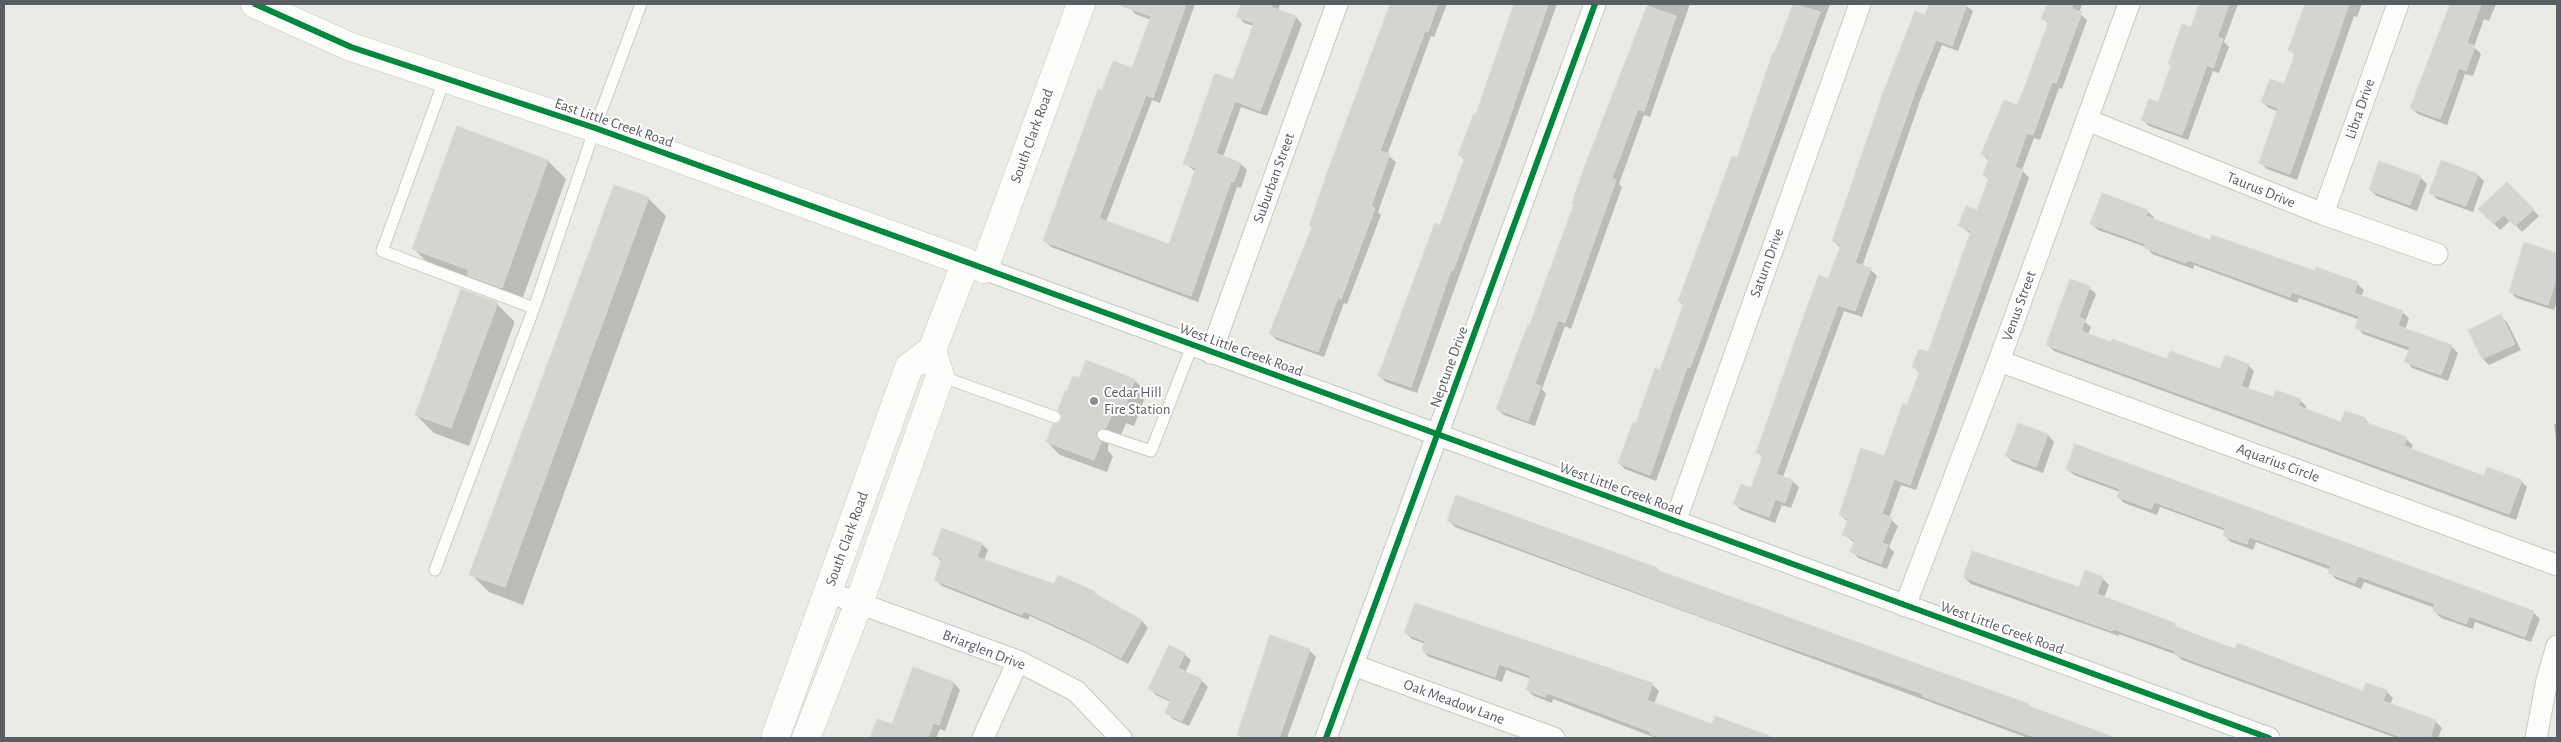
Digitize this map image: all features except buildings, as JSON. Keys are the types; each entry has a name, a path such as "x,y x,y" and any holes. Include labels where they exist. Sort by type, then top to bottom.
{"street":[{"name":"East Little Creek Road","path":"255,4 351,47 594,128 975,265"},
{"name":"South Clark Road","path":"932,350 975,265 1081,4"},
{"name":"Suburban Street","path":"1202,349 1337,4"},
{"name":"Neptune Drive","path":"1326,738 1595,4"},
{"name":"Saturn Drive","path":"1675,522 1860,4"},
{"name":"Venus Street","path":"1905,606 1999,361 2129,4"},
{"name":"Libra Drive","path":"2323,214 2398,4"},
{"name":"Taurus Drive","path":"2087,120 2323,214 2437,254"},
{"name":"West Little Creek Road","path":"975,265 2269,738"},
{"path":"806,738 859,603 940,376 932,350 909,367"},
{"name":"Aquarius Circle","path":"1999,361 2557,565"},
{"name":"South Clark Road","path":"775,738 909,367"},
{"name":"Briarglen Drive","path":"828,592 1018,662 1076,692 1122,738"},
{"path":"2536,738 2547,680 2557,646"},
{"path":"983,738 1018,662"},
{"name":"Oak Meadow Lane","path":"1353,665 1554,738"}],"lane":[{"path":"434,570 534,308 594,128 641,4"},
{"path":"444,78 382,251 534,308"},
{"path":"1104,435 1151,451 1202,349"},
{"path":"909,367 940,376 1055,417"}],"cycle path":[{"path":"255,4 351,47 595,128 2269,738"},
{"path":"1326,738 1595,4"}],"place":[{"name":"Cedar Hill Fire Station","path":"1094,401"}]}
